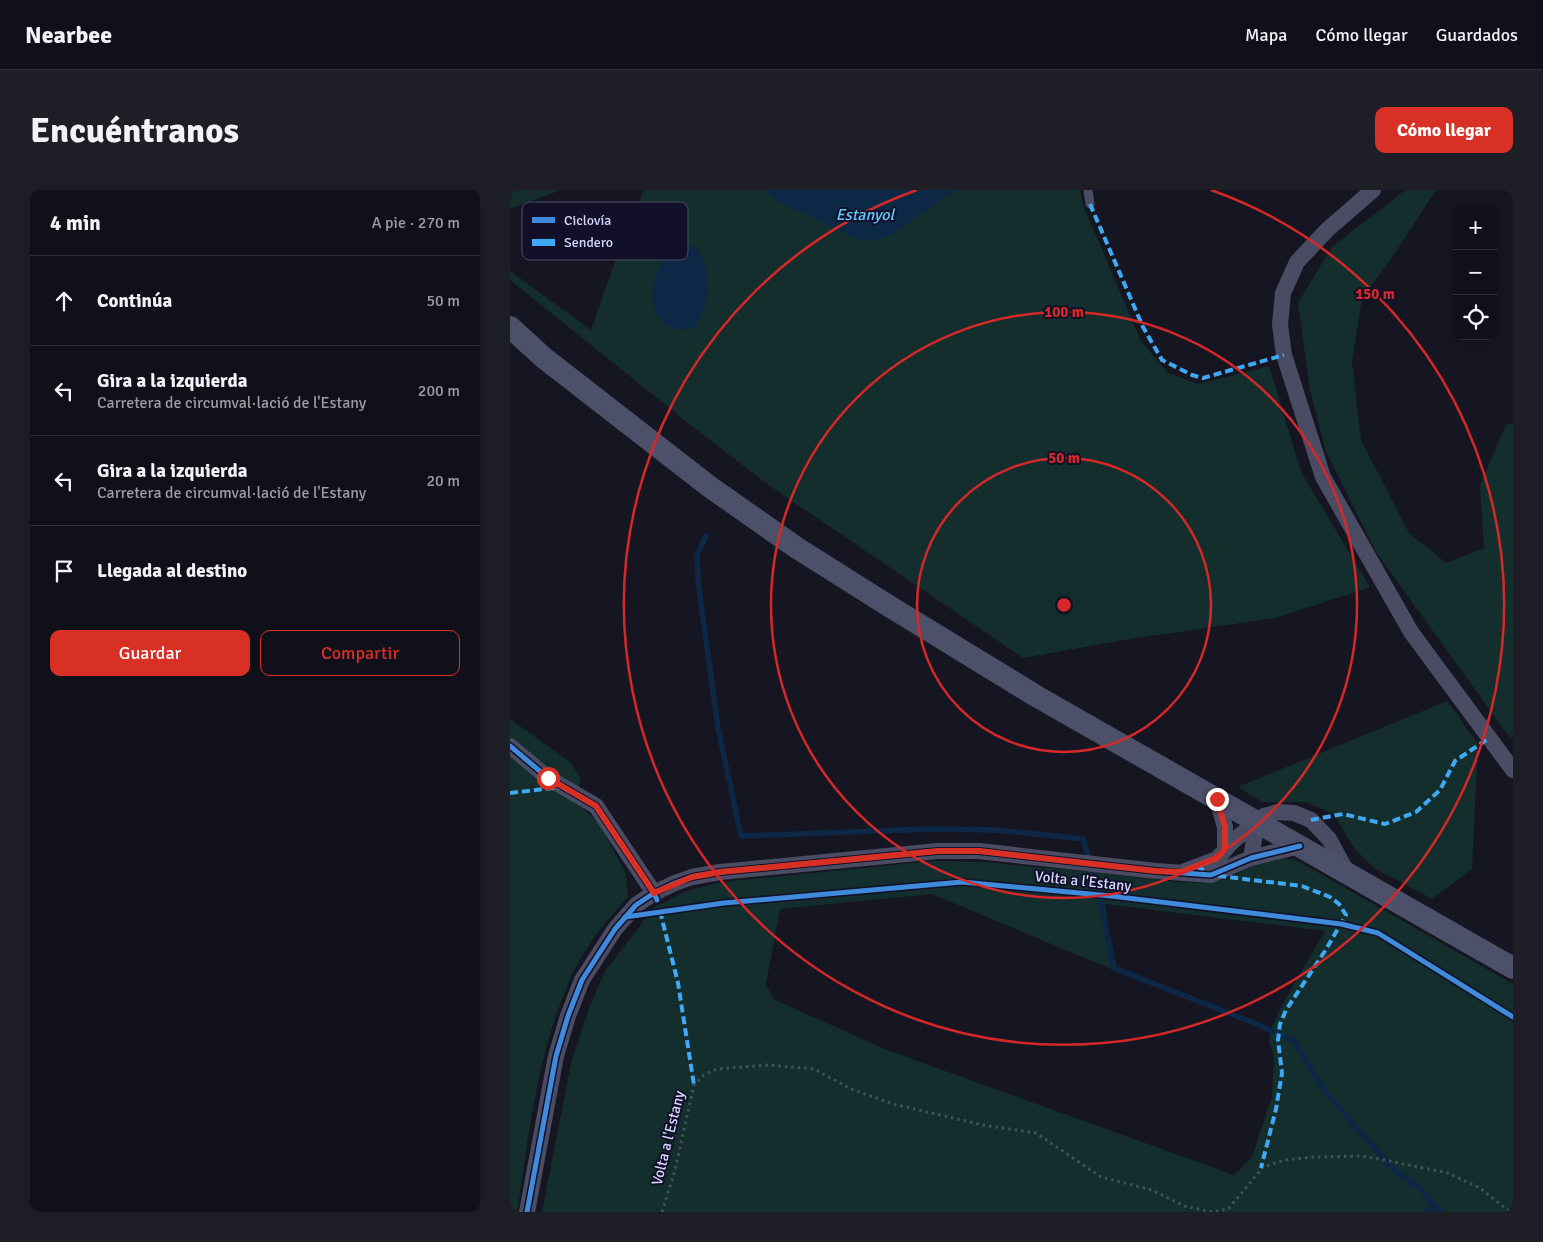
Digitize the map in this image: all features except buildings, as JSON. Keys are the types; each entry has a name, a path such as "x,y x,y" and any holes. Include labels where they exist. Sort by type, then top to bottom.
{"main road":[{"path":"510,327 544,358 710,487 797,548 1036,696 1513,968"}],"street":[{"path":"1373,190 1328,230 1297,262 1283,293 1280,325 1284,355 1323,477 1411,632 1513,770"},
{"path":"510,746 548,778 596,806 654,893"},
{"path":"1217,799 1225,827 1225,849"},
{"path":"1181,872 1217,858 1233,841 1264,816 1278,812 1294,813 1311,820 1329,839 1348,874"},
{"path":"1251,858 1257,822"},
{"path":"527,1212 556,1056 579,989 598,954 615,929 636,906 654,893 692,877 720,872 938,851 979,851 1156,871 1210,875 1251,858 1300,846"}],"lane":[{"path":"1088,190 1090,204"}],"green space":[{"path":"510,190 561,190 529,202 522,202 522,205 510,209"},
{"path":"644,190 1080,190 1083,205 1141,341 1168,373 1199,384 1269,366 1301,472 1370,587 1276,618 1130,639 1023,658 770,486 693,427 510,280 510,271 591,330 616,260 688,260 688,202 639,202"},
{"path":"1408,190 1436,190 1391,259 1362,298 1352,362 1361,440 1409,533 1446,563 1484,548 1480,485 1506,425 1513,423 1513,735 1510,738 1376,552 1326,452 1310,390 1298,303 1332,247"},
{"path":"1447,701 1478,744 1472,869 1432,899 1374,868 1354,848 1333,813 1304,802 1262,802 1238,787"},
{"path":"510,719 570,762 581,779 574,800 600,825 626,874 628,897 584,953 572,974 552,1027 539,1079 517,1212 510,1212"},
{"path":"1273,858 1292,859 1300,862 1513,984 1513,1212 542,1212 571,1063 589,1008 605,971 651,909 686,891 722,882 933,861 983,862 1176,882 1206,883 1228,879 1255,864","holes":["932,894 1116,971 1105,904 1325,931 1282,1005 1273,1025 1269,1040 1274,1058 1272,1097 1252,1157 1234,1175 887,1050 773,999 766,984 780,909"]}],"water":[{"name":"Estanyol","path":"765,190 957,190 886,238 863,241 779,202"},
{"path":"688,245 691,245 700,253 705,265 708,283 706,302 696,327 679,330 666,325 659,318 653,299 654,288 656,277 664,260 688,260"}],"waterway":[{"path":"706,536 697,555 698,581 718,728 741,836 931,829 996,830 1083,839 1098,888 1114,968 1254,1023 1294,1041 1326,1093 1394,1170 1418,1187 1441,1212"},
{"path":"1426,1212 1437,1207"}],"marked path":[{"path":"1090,204 1143,327 1162,360 1192,375 1203,378 1284,355"},
{"path":"1311,820 1343,814 1385,824 1416,812 1440,790 1455,761 1489,738"},
{"path":"510,793 562,787"},
{"path":"1197,866 1211,875 1302,886 1330,897 1339,904 1346,915 1286,1010 1280,1024 1278,1040 1282,1073 1276,1109 1261,1168"},
{"path":"660,911 678,983 694,1085"}],"cycle path":[{"path":"510,746 548,778 596,806 657,900"},
{"name":"Volta a l'Estany","path":"527,1212 556,1056 568,1016 582,980 615,929 636,905 654,893 675,883 692,877 720,872 938,851 979,851 1156,871 1211,875 1251,858 1300,846"},
{"name":"Volta a l'Estany","path":"625,917 724,903 962,882 1111,896 1341,924 1378,933 1513,1017"}],"route":[{"path":"548,778 596,806 654,893 692,877 720,872 938,851 979,851 1156,871 1181,872 1217,858 1225,849 1225,827 1217,799"}]}
